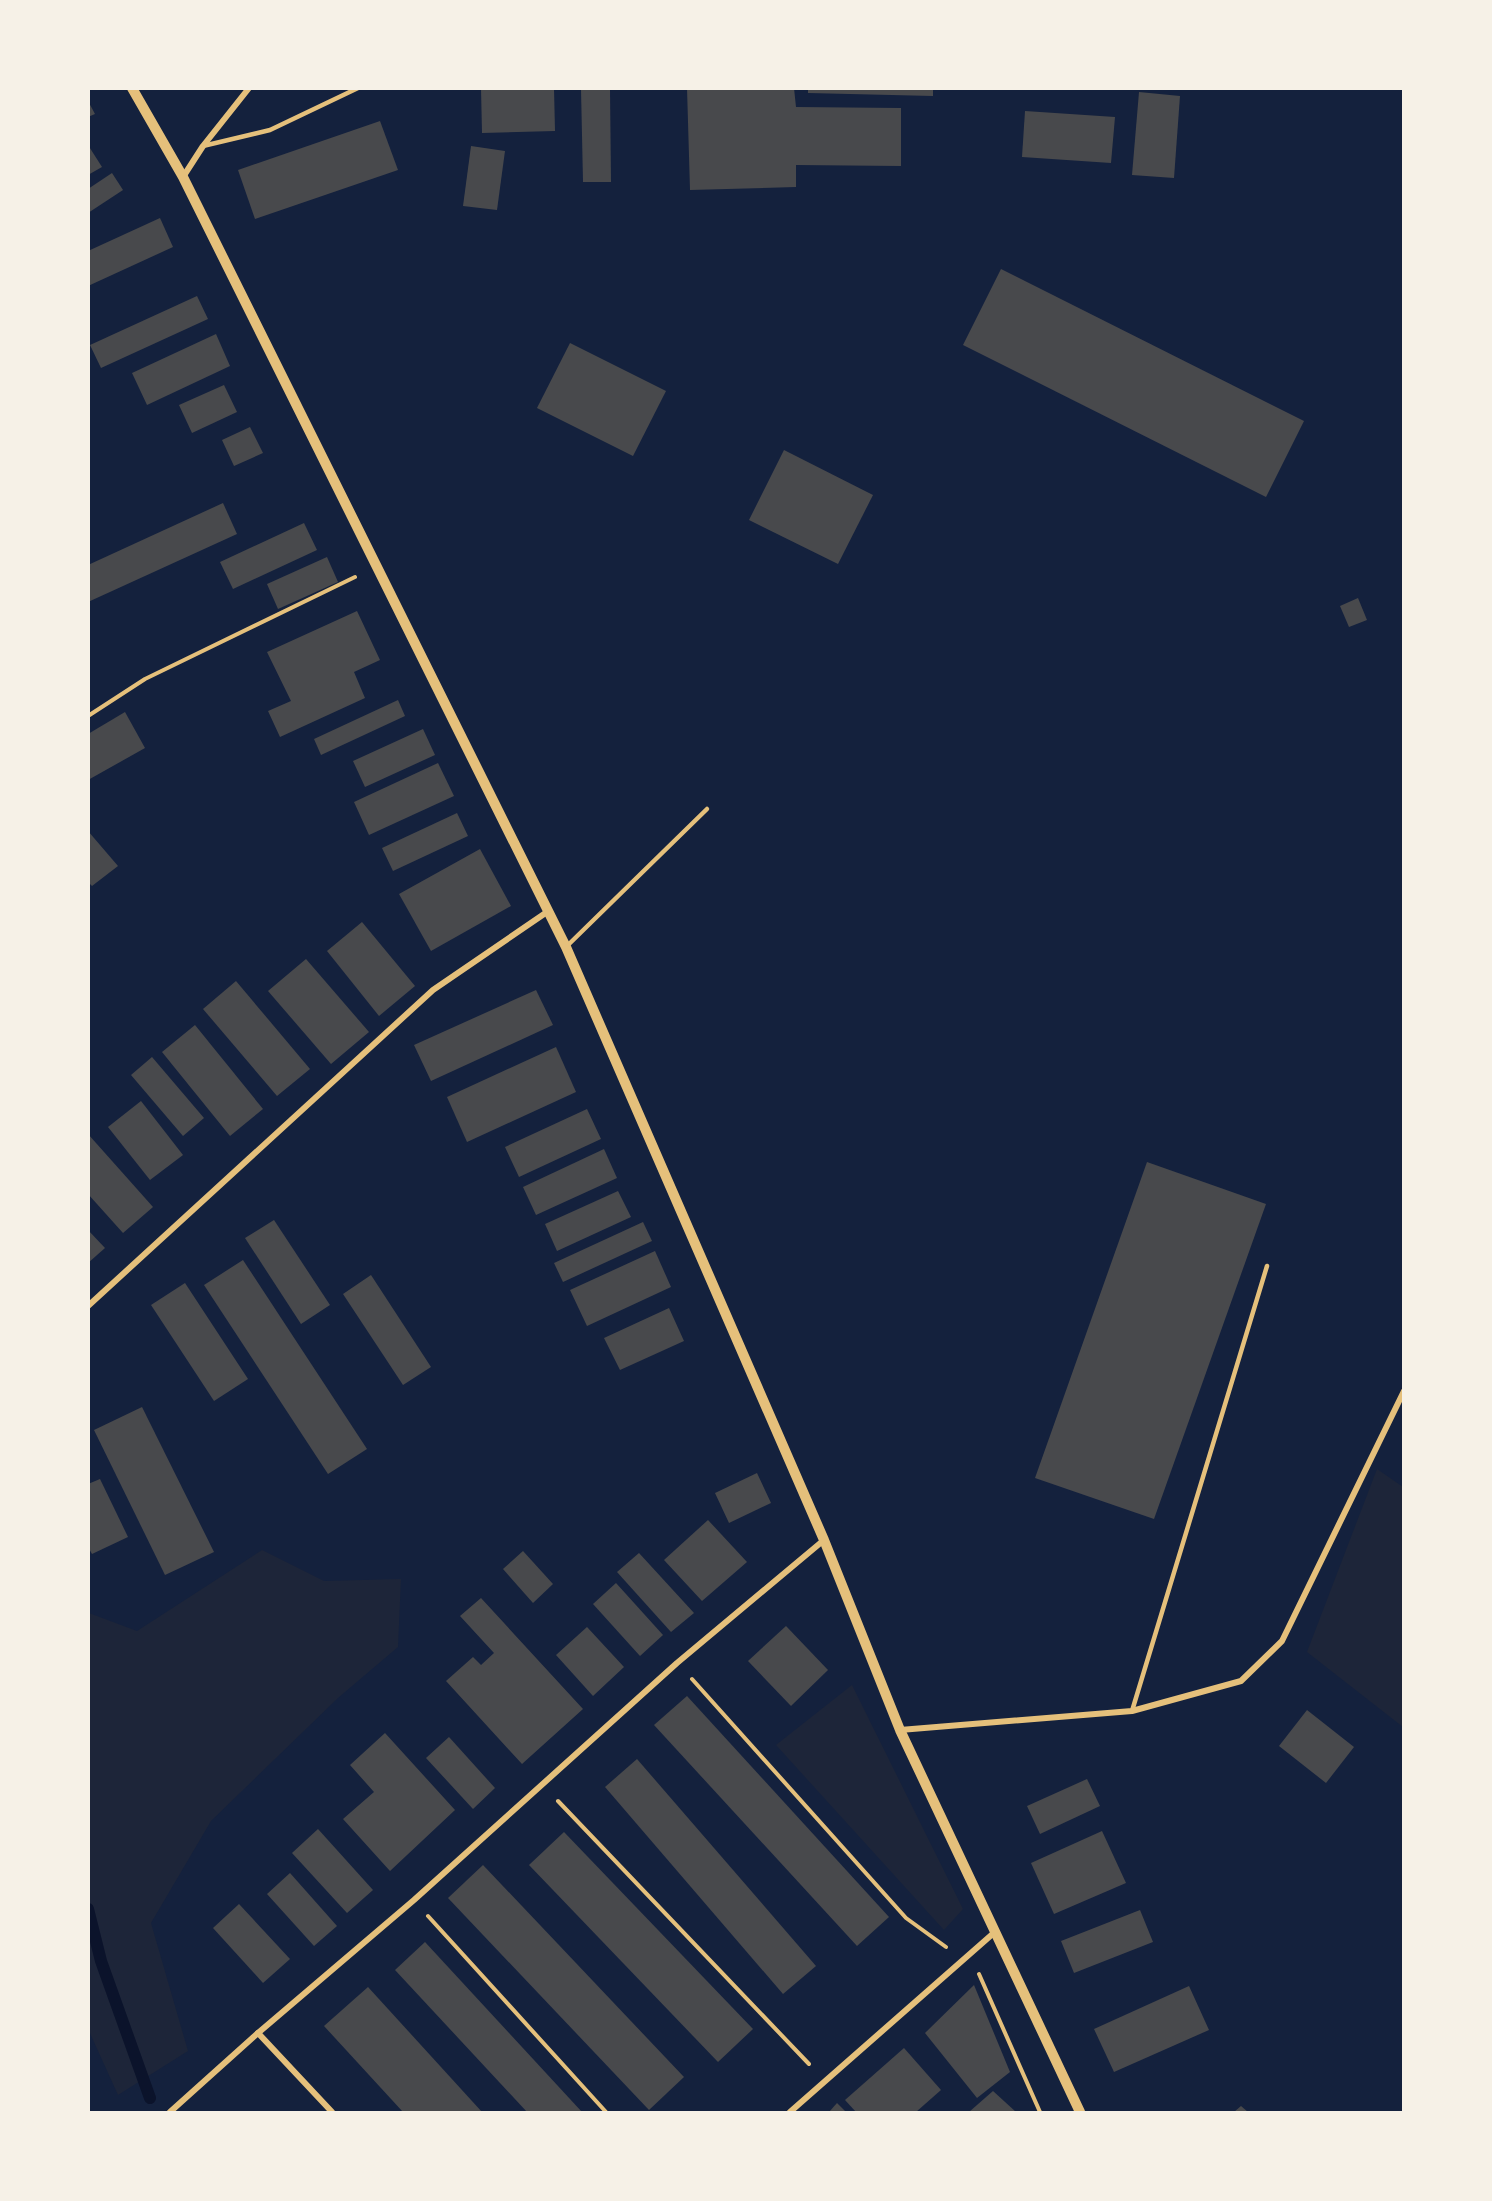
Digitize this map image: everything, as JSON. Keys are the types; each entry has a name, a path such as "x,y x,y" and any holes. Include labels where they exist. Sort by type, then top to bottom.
{"street":[{"path":"132,88 183,177 566,947 824,1540 900,1730 1080,2112"},
{"path":"183,177 202,147 249,88"},
{"path":"88,1306 433,990 547,912"},
{"path":"900,1730 1132,1711 1241,1681 1281,1641 1404,1391"},
{"path":"170,2112 258,2033 414,1900 677,1663 824,1540"},
{"path":"790,2112 967,1959 996,1931"},
{"path":"258,2033 332,2112"}],"lane":[{"path":"202,147 270,130 358,88"},
{"path":"566,947 707,809"},
{"path":"1132,1711 1267,1266"}],"path":[{"path":"88,716 146,679 375,567"},
{"path":"677,1663 906,1918 929,1937 967,1959 983,1978 1041,2112"},
{"path":"543,1785 826,2081"},
{"path":"414,1900 606,2112"}],"shaded area":[{"path":"1377,1469 1403,1487 1403,1727 1307,1652"},
{"path":"262,1550 324,1581 401,1579 398,1647 338,1698 211,1821 151,1923 188,2051 118,2095 89,2031 89,1613 137,1631"},
{"path":"852,1685 963,1909 944,1930 776,1745"}],"building":[{"path":"481,88 554,88 555,131 482,133"},
{"path":"687,88 794,88 796,107 901,108 901,166 796,165 796,187 690,190"},
{"path":"808,88 933,88 933,96 808,93"},
{"path":"581,89 610,89 611,182 583,182"},
{"path":"1139,92 1180,96 1174,178 1132,175"},
{"path":"88,101 95,114 88,117"},
{"path":"1025,111 1115,117 1111,163 1022,157"},
{"path":"380,121 398,170 255,219 238,170"},
{"path":"88,145 102,167 88,175"},
{"path":"471,146 505,151 497,210 463,206"},
{"path":"112,173 123,190 88,213 88,189"},
{"path":"160,218 173,247 88,286 88,251"},
{"path":"1001,269 1304,421 1266,497 963,345"},
{"path":"197,296 208,319 101,368 90,345"},
{"path":"216,334 230,366 147,405 132,373"},
{"path":"570,343 666,391 633,456 537,408"},
{"path":"224,385 237,412 192,433 179,405"},
{"path":"250,427 263,453 234,466 222,440"},
{"path":"784,450 873,495 838,564 749,520"},
{"path":"223,503 237,534 88,602 88,565"},
{"path":"304,523 317,550 233,589 220,562"},
{"path":"327,557 338,582 278,609 267,584"},
{"path":"1358,598 1367,620 1349,627 1340,606"},
{"path":"357,611 380,660 354,672 365,698 280,737 268,711 291,701 267,652"},
{"path":"398,700 405,716 321,755 314,739"},
{"path":"125,712 145,748 88,780 88,734"},
{"path":"423,729 435,755 365,787 353,761"},
{"path":"438,763 454,796 369,835 354,802"},
{"path":"457,813 468,836 393,871 382,848"},
{"path":"88,831 118,866 92,886 88,882"},
{"path":"480,849 511,906 431,951 399,894"},
{"path":"362,922 415,986 379,1016 327,951"},
{"path":"306,959 369,1032 331,1064 268,991"},
{"path":"236,981 310,1069 277,1096 203,1009"},
{"path":"536,990 553,1025 431,1081 414,1045"},
{"path":"195,1025 263,1109 230,1136 162,1052"},
{"path":"556,1047 576,1092 467,1142 447,1097"},
{"path":"152,1057 204,1118 183,1136 131,1075"},
{"path":"141,1101 183,1155 150,1180 108,1127"},
{"path":"587,1109 601,1139 519,1177 505,1147"},
{"path":"88,1134 153,1207 123,1233 88,1194"},
{"path":"604,1149 617,1178 536,1215 523,1187"},
{"path":"1147,1162 1266,1204 1154,1519 1035,1478"},
{"path":"618,1191 631,1217 557,1251 545,1224"},
{"path":"274,1220 330,1305 301,1324 245,1238"},
{"path":"643,1222 652,1241 563,1282 554,1263"},
{"path":"88,1230 105,1248 88,1263"},
{"path":"655,1251 671,1287 587,1326 570,1290"},
{"path":"243,1260 367,1449 328,1474 204,1285"},
{"path":"371,1275 431,1367 403,1385 343,1294"},
{"path":"185,1283 248,1379 214,1401 151,1305"},
{"path":"669,1308 684,1341 620,1370 604,1338"},
{"path":"142,1407 214,1552 165,1575 94,1430"},
{"path":"757,1473 771,1503 729,1523 715,1493"},
{"path":"100,1479 128,1537 92,1554 88,1547 88,1484"},
{"path":"708,1520 747,1562 702,1601 664,1560"},
{"path":"523,1551 553,1584 533,1603 503,1569"},
{"path":"639,1553 694,1613 671,1632 617,1572"},
{"path":"616,1583 663,1635 640,1656 593,1604"},
{"path":"481,1598 583,1709 522,1764 446,1681 473,1657 481,1665 494,1653 460,1616"},
{"path":"786,1626 828,1670 791,1706 748,1661"},
{"path":"587,1627 624,1667 593,1696 556,1655"},
{"path":"687,1696 889,1917 857,1946 654,1725"},
{"path":"1307,1710 1354,1747 1326,1783 1279,1746"},
{"path":"385,1733 455,1810 390,1871 343,1819 374,1792 350,1765"},
{"path":"449,1737 495,1788 473,1809 426,1758"},
{"path":"637,1759 816,1966 783,1994 605,1787"},
{"path":"1087,1779 1100,1806 1040,1834 1027,1806"},
{"path":"318,1829 373,1890 347,1913 292,1853"},
{"path":"1102,1831 1126,1883 1054,1914 1031,1863"},
{"path":"564,1832 753,2029 718,2062 529,1865"},
{"path":"483,1865 684,2077 649,2110 448,1898"},
{"path":"290,1873 337,1926 314,1946 267,1894"},
{"path":"239,1904 290,1959 263,1983 213,1928"},
{"path":"1140,1910 1153,1942 1074,1973 1061,1941"},
{"path":"425,1942 582,2112 527,2112 395,1970"},
{"path":"974,1985 1010,2072 977,2098 925,2033"},
{"path":"1189,1986 1209,2030 1114,2072 1094,2029"},
{"path":"368,1987 482,2112 403,2112 324,2026"},
{"path":"904,2048 941,2090 916,2112 856,2112 845,2100"},
{"path":"993,2091 1016,2112 969,2112"},
{"path":"837,2103 846,2112 829,2112"},
{"path":"1241,2106 1248,2112 1234,2112"}],"waterway":[{"path":"88,1909 101,1961 150,2098"}]}
